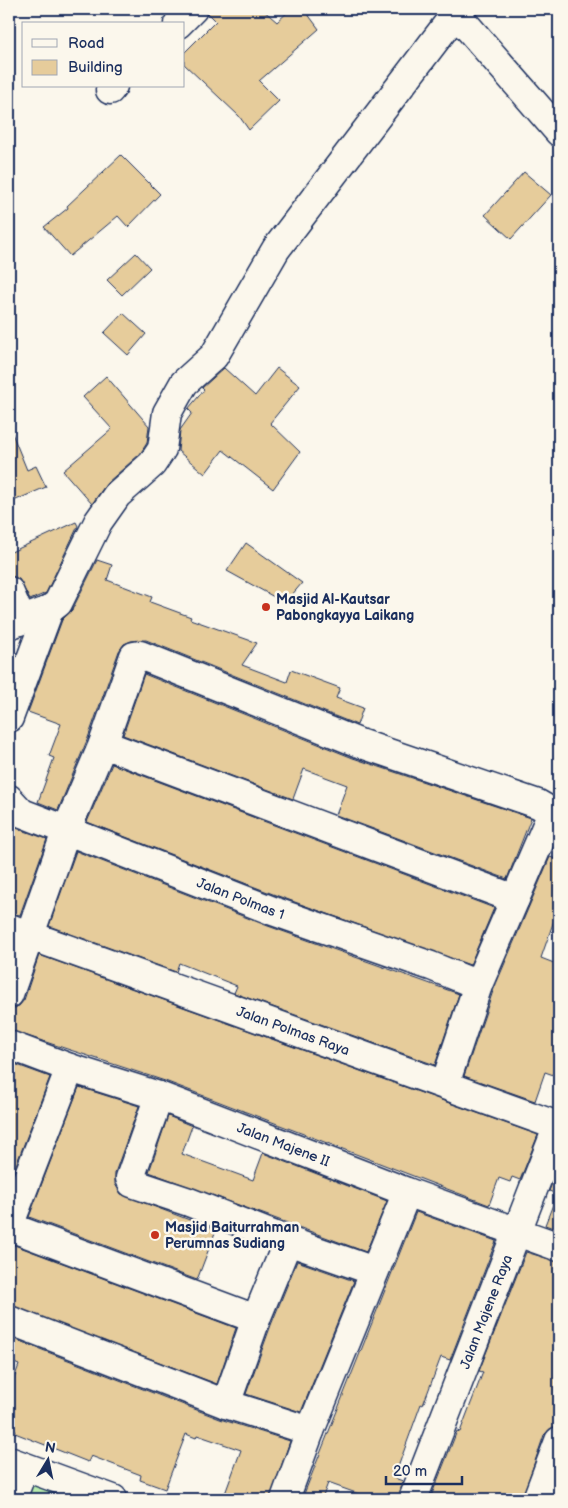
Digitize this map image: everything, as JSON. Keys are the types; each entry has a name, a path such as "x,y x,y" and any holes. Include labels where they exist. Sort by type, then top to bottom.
{"street":[{"path":"180,22 193,9"},
{"path":"9,591 15,622 49,610 58,603 98,522 117,495 152,464 162,449 167,413 184,383 214,356 276,249 454,11 559,132"},
{"path":"9,718 49,610"},
{"path":"9,994 19,932 67,829 103,744 134,656 140,655 359,744 538,804 550,811 549,820 478,985 445,1084"},
{"path":"103,744 515,899"},
{"name":"Jalan Polmas 1","path":"9,799 22,813 273,911 431,966 478,985"},
{"name":"Jalan Polmas Raya","path":"19,932 559,1125"},
{"name":"Jalan Majene II","path":"9,1045 70,1068 159,1096 407,1192 559,1247"},
{"path":"70,1068 9,1227 256,1319"},
{"path":"159,1096 130,1178 132,1183 189,1202 288,1241 374,1271"},
{"name":"Jalan Majene Raya","path":"413,1499 559,1125"},
{"path":"285,1499 310,1431 407,1192"},
{"path":"226,1404 256,1319 288,1241"},
{"path":"9,1320 226,1404 310,1431"},
{"path":"538,1499 559,1441"},
{"path":"12,1499 16,1464 114,1499"}],"green space":[{"path":"24,1467 113,1499 12,1499"}],"building":[{"path":"208,9 262,9 277,22 291,9 304,9 319,29 259,81 279,101 249,130 239,116 185,65 185,52 216,21 208,13"},
{"path":"121,155 160,194 128,227 118,216 70,256 44,227 68,208 67,206"},
{"path":"524,172 551,195 511,239 485,215"},
{"path":"136,253 150,268 122,295 107,280"},
{"path":"123,313 146,334 128,355 104,333"},
{"path":"224,368 255,396 277,368 300,386 270,423 300,452 273,489 223,450 205,474 178,451 180,430 192,413 188,409 204,390 202,388"},
{"path":"106,376 149,426 147,443 140,454 107,483 92,504 63,471 112,429 83,397"},
{"path":"9,426 27,470 36,466 46,487 9,503"},
{"path":"76,522 78,526 46,593 30,600 19,579 9,576 9,553"},
{"path":"246,543 302,583 285,603 227,571"},
{"path":"97,560 112,565 107,580 152,597 150,602 191,617 190,619 257,643 242,665 287,682 291,670 340,688 336,698 363,708 357,725 146,640 131,641 124,644 119,651 88,738 58,810 38,802 54,758 49,756 61,724 28,712 62,620 72,610"},
{"path":"144,674 353,758 531,818 507,879 336,815 347,785 304,769 293,799 123,735"},
{"path":"112,764 494,908 470,965 278,896 87,822"},
{"path":"9,822 16,828 47,839 20,915 9,913"},
{"path":"76,851 268,926 459,994 435,1065 234,993 237,986 179,963 176,972 49,926"},
{"path":"550,857 559,860 559,906 541,958 559,965 559,1077 545,1072 535,1101 464,1076 493,991"},
{"path":"39,955 538,1135 520,1180 512,1177 510,1182 499,1178 489,1205 165,1081 9,1030 9,1009 19,1006 24,1000"},
{"path":"9,1062 50,1077 9,1183"},
{"path":"79,1087 139,1106 115,1173 115,1184 121,1194 216,1230 197,1280 29,1217"},
{"path":"168,1116 192,1126 182,1154 253,1180 263,1153 387,1201 366,1252 149,1172"},
{"path":"559,1166 559,1230 545,1225 557,1194 549,1191"},
{"path":"416,1212 496,1241 450,1360 441,1357 423,1405 421,1404 394,1478 403,1481 398,1499 373,1499 328,1483 322,1499 302,1499"},
{"path":"9,1243 236,1328 217,1384 9,1305"},
{"path":"526,1252 559,1262 559,1426 550,1429 544,1435 522,1499 430,1499 457,1431 460,1432 483,1372 479,1371"},
{"path":"297,1261 354,1281 301,1412 246,1394"},
{"path":"9,1337 220,1419 290,1441 270,1499 223,1499 241,1450 197,1435 196,1438 186,1434 165,1489 140,1480 141,1475 91,1456 88,1462 15,1433 16,1431 9,1428 9,1392 19,1365 9,1361"}],"place":[{"name":"Masjid Al-Kautsar Pabongkayya Laikang","path":"266,607"},
{"name":"Masjid Baiturrahman Perumnas Sudiang","path":"155,1235"}]}
